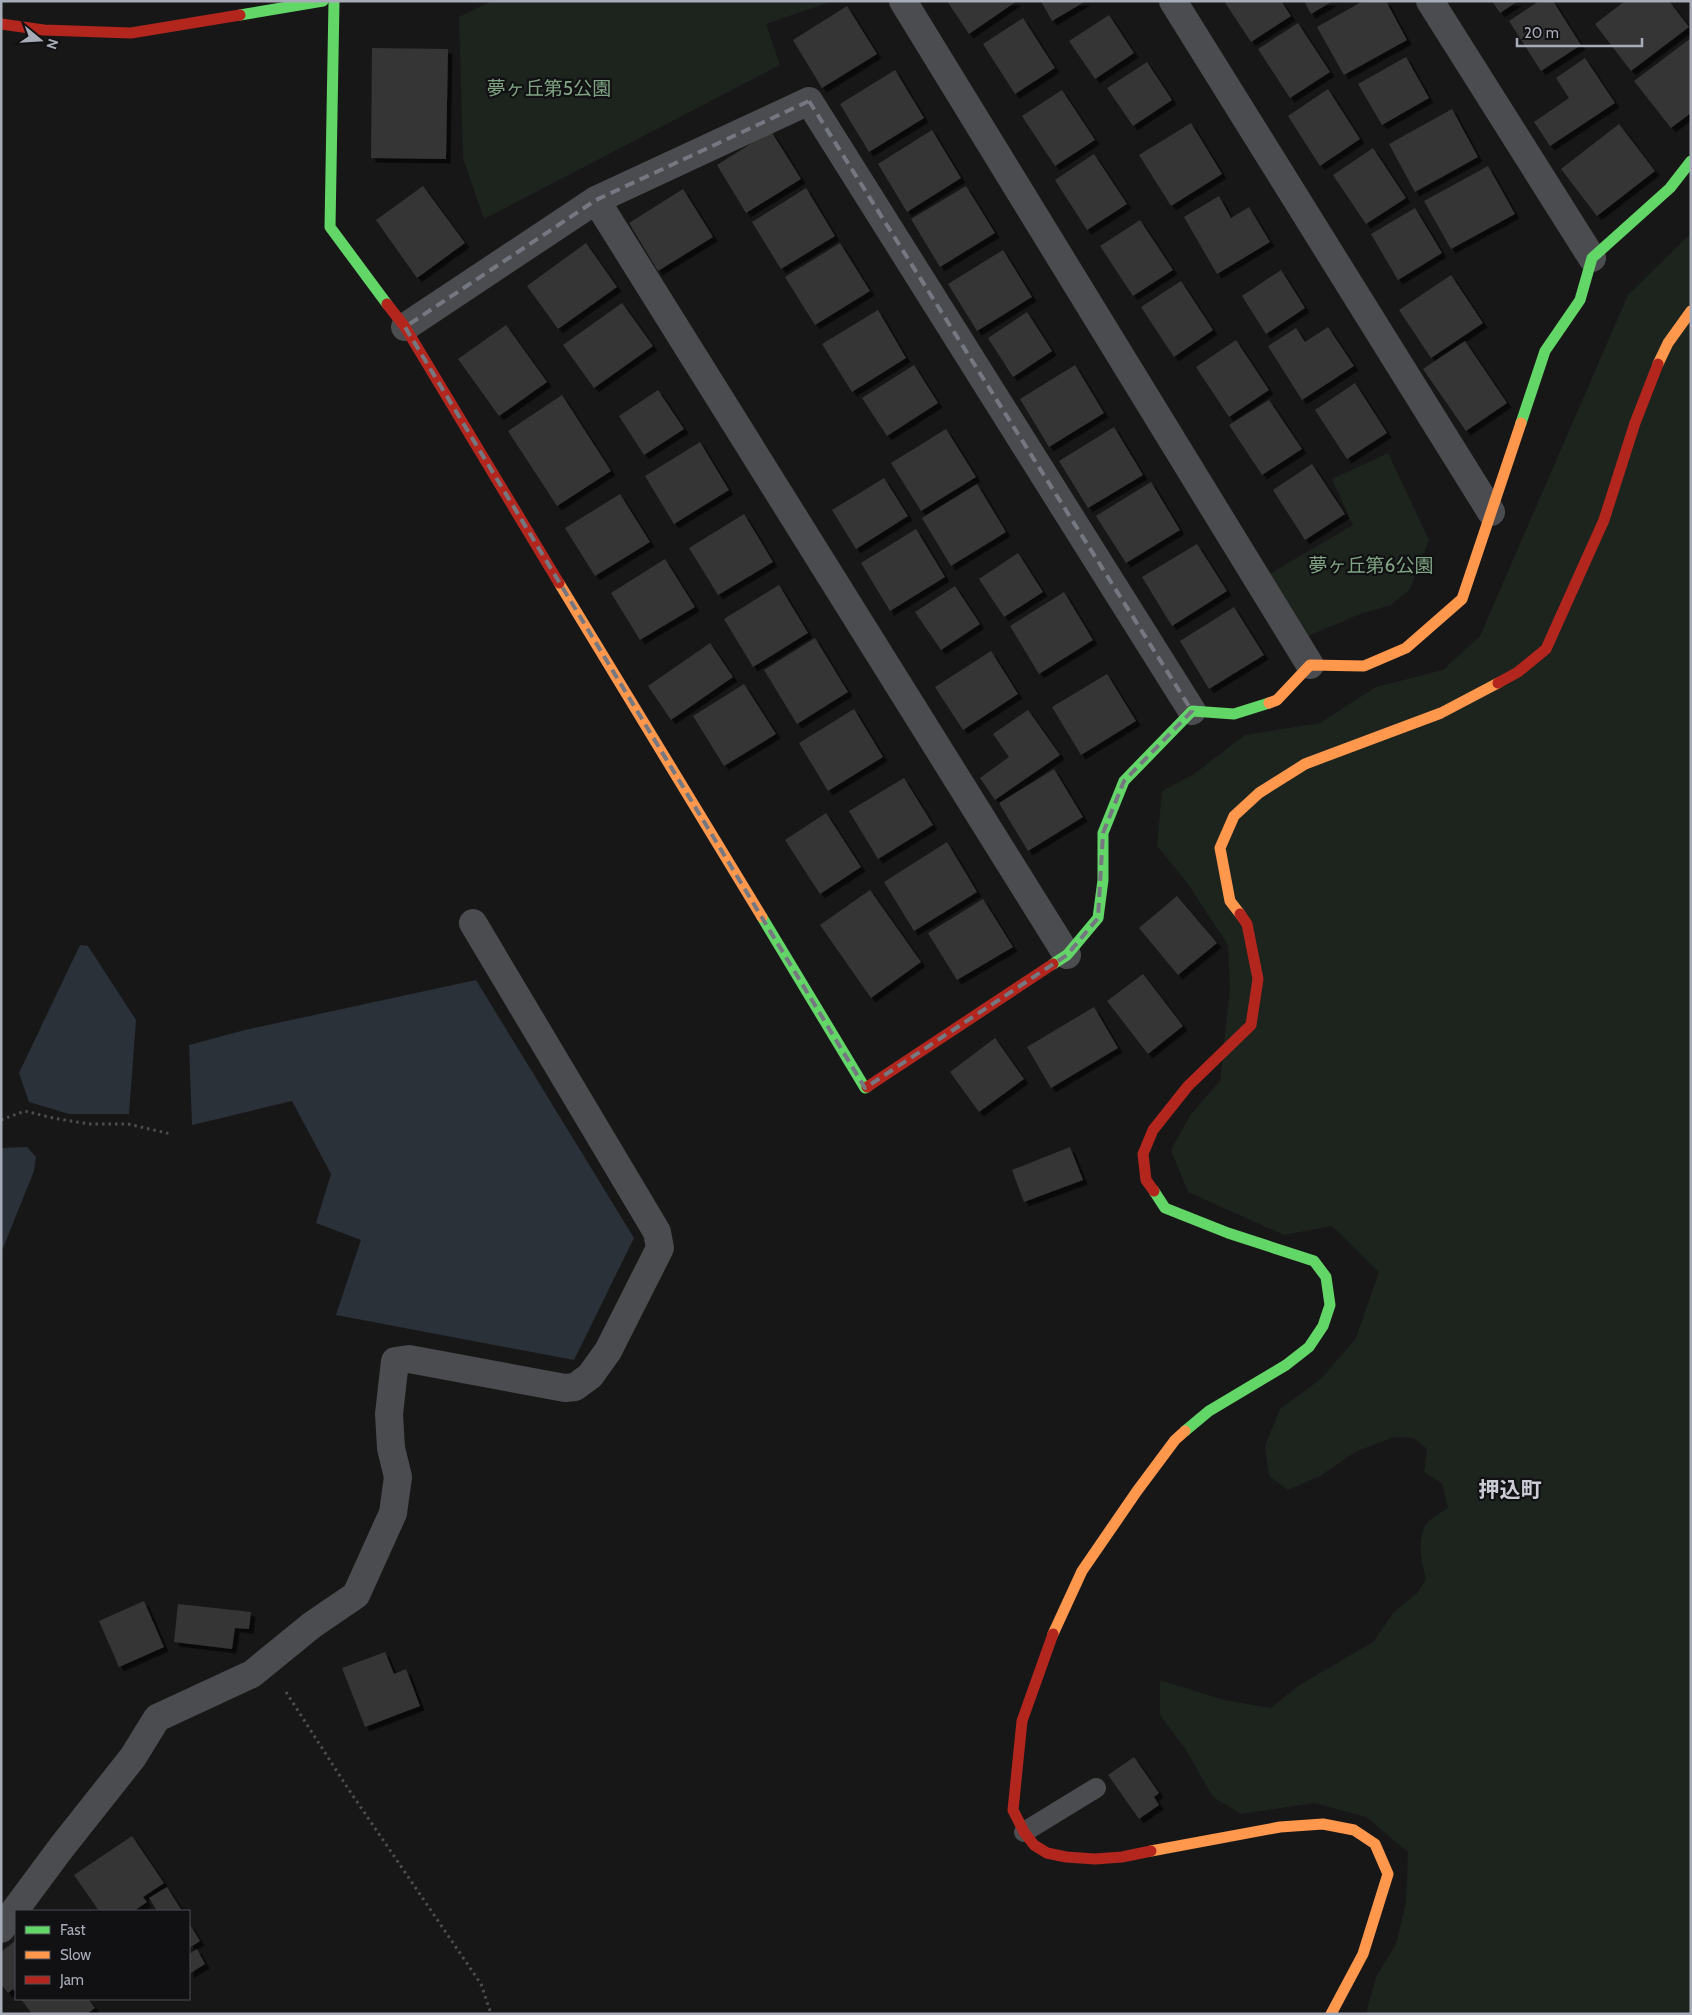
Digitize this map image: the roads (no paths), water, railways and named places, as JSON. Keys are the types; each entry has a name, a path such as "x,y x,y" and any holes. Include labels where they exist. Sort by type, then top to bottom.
{"street":[{"path":"1,24 44,30 131,33 323,1"},
{"path":"334,1 330,227 405,327 865,1088 1067,955 1098,918 1103,880 1103,833 1124,781 1192,711 1234,714 1277,700 1310,665 1364,666 1406,648 1462,600 1545,350 1580,300 1592,258 1670,188 1691,161"},
{"path":"903,1 1310,665"},
{"path":"1173,1 1491,512"},
{"path":"1430,1 1592,258"},
{"path":"405,327 596,200 809,101 1192,711"},
{"path":"596,200 1067,955"},
{"path":"1331,2014 1363,1954 1388,1874 1375,1844 1354,1830 1323,1824 1280,1827 1122,1857 1096,1859 1066,1857 1047,1853 1034,1845 1024,1832 1013,1810 1022,1721 1052,1635 1082,1571 1137,1491 1175,1440 1209,1410 1286,1365 1309,1347 1323,1326 1330,1305 1326,1277 1314,1261 1228,1233 1165,1208 1146,1180 1143,1154 1153,1130 1188,1086 1251,1025 1258,979 1247,924 1230,901 1220,848 1234,816 1259,793 1304,764 1442,713 1518,672 1546,648 1604,520 1635,423 1654,375 1668,343 1691,311"},
{"path":"15,1910 133,1757 157,1718 252,1674 312,1625 356,1595 393,1513 398,1478 391,1448 389,1414 395,1362 409,1359 565,1388 575,1387 590,1376 608,1351 660,1248 657,1232 474,923"},
{"path":"1,1929 15,1910"}],"lane":[{"path":"1024,1832 1096,1788"}],"district":[{"name":"押込町","path":"1510,1490"}],"park label":[{"name":"夢ヶ丘第5公園","path":"549,88"},
{"name":"夢ヶ丘第6公園","path":"1371,565"}]}
